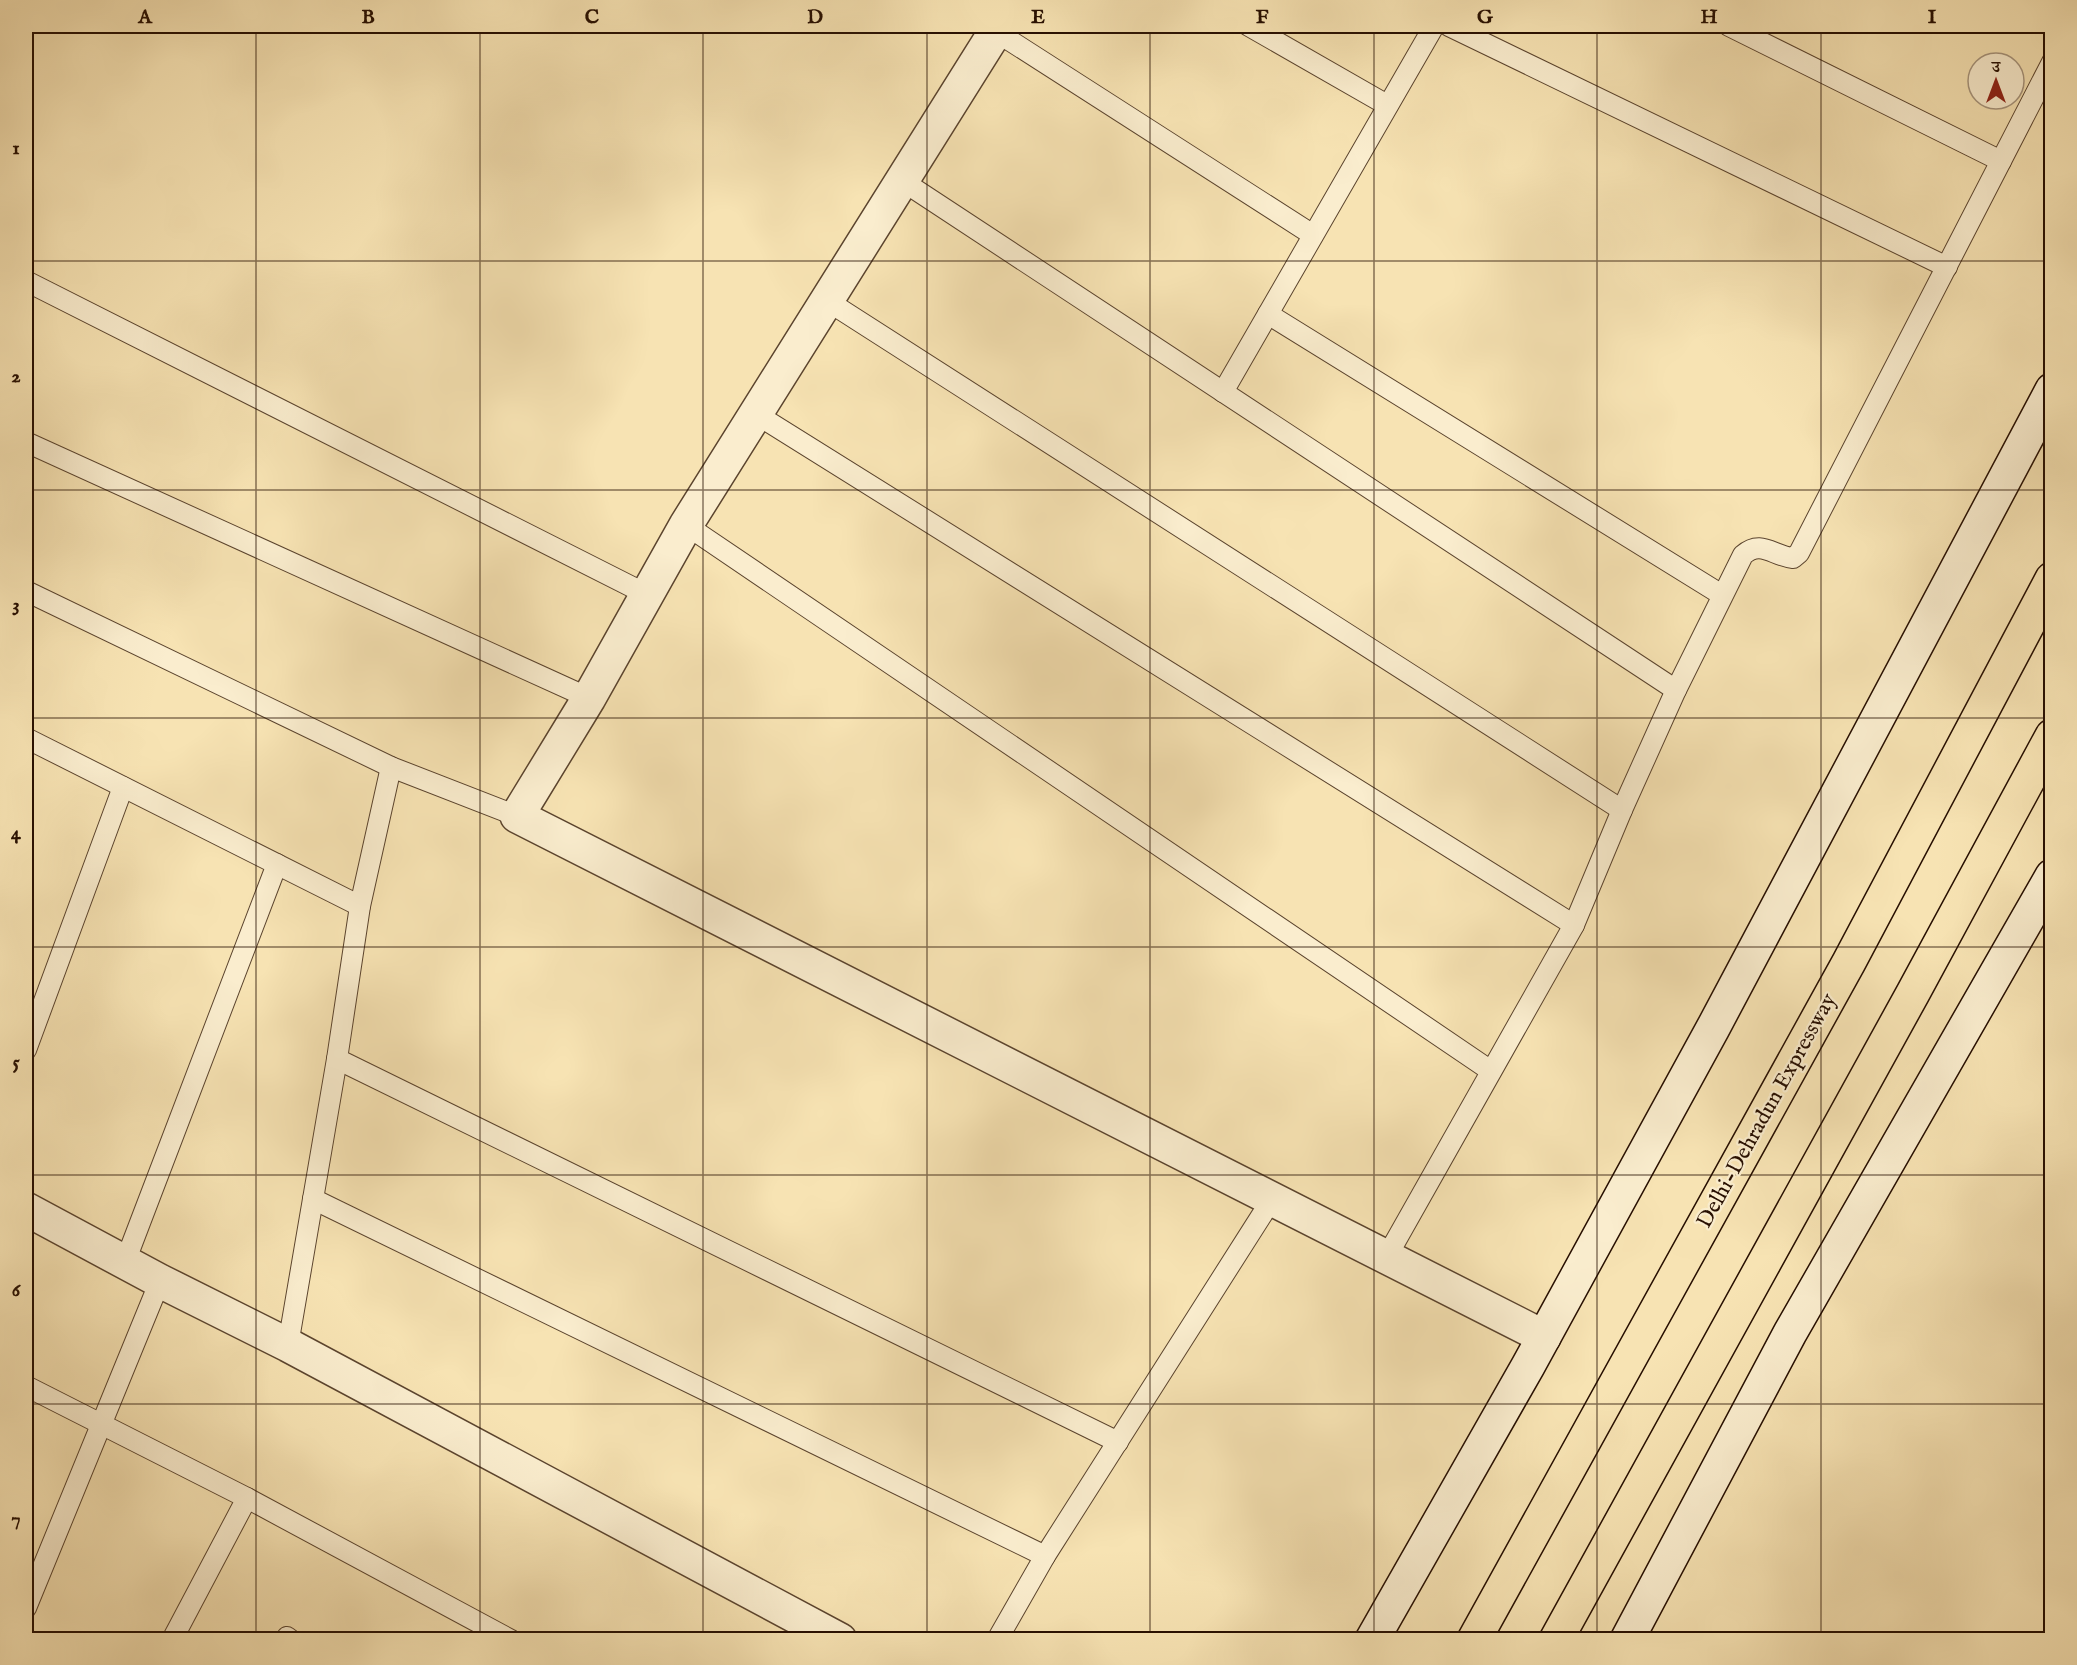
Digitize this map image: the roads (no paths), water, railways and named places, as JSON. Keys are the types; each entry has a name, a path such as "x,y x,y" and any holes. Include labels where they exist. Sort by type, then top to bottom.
{"highway":[{"name":"Delhi-Dehradun Expressway","path":"1474,1640 1850,962 2052,579"},
{"path":"1556,1640 2052,736"}],"street":[{"path":"997,28 686,525 589,698 517,816 1544,1337"},
{"path":"1372,1640 1544,1337 1713,1028 2052,390"},
{"path":"1627,1640 1790,1333 2052,876"},
{"path":"26,1209 160,1281 288,1345 840,1640"}],"lane":[{"path":"1249,26 1388,105"},
{"path":"1223,392 1434,26"},
{"path":"1449,26 1947,267"},
{"path":"1729,26 2001,161"},
{"path":"997,28 1313,235"},
{"path":"1386,1258 1574,925 1676,690 1743,555 1751,548 1762,548 1793,558 1799,553 2052,62"},
{"path":"901,180 1676,690"},
{"path":"26,281 648,595"},
{"path":"826,300 1622,810"},
{"path":"1268,314 1722,595"},
{"path":"756,414 1574,925"},
{"path":"26,442 589,698"},
{"path":"686,525 1491,1071"},
{"path":"26,591 391,767 517,816"},
{"path":"26,738 360,906"},
{"path":"288,1345 337,1059 360,906 391,767"},
{"path":"26,1050 123,787"},
{"path":"125,1262 277,864"},
{"path":"337,1059 1118,1442"},
{"path":"313,1199 1045,1556"},
{"path":"997,1640 1045,1556 1272,1199"},
{"path":"26,1608 160,1281"},
{"path":"26,1386 247,1498 511,1640"},
{"path":"172,1640 247,1498"}]}
